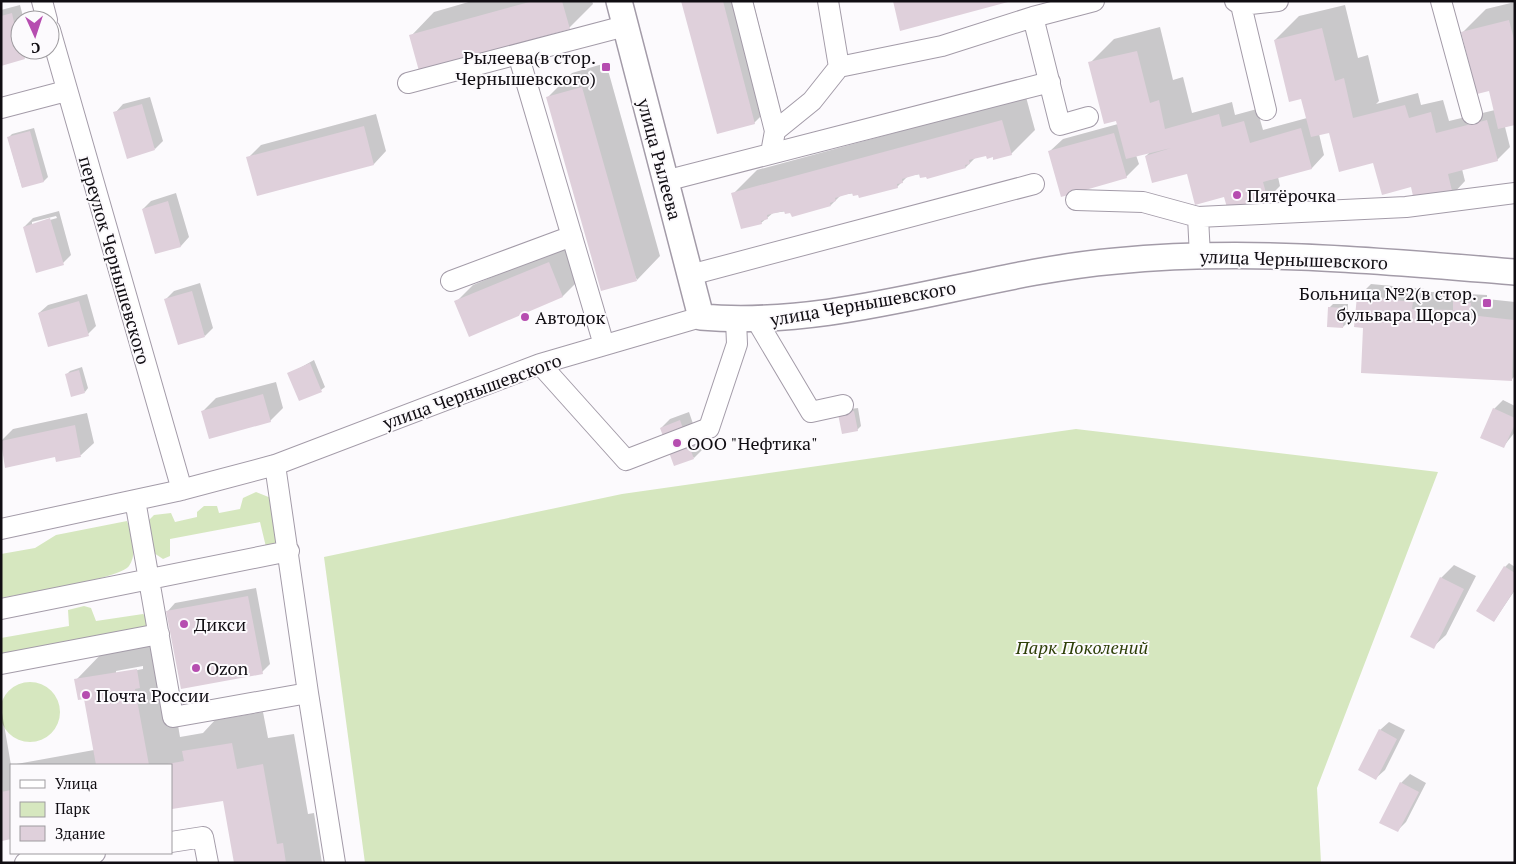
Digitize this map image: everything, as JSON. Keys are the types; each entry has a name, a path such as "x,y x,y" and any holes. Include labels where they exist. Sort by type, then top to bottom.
{"main road":[{"name":"улица Рылеева","path":"619,1 701,318"},
{"name":"улица Чернышевского","path":"701,318 747,320 806,316 892,301 1019,274 1115,261 1200,256 1283,255 1515,272"}],"street":[{"path":"742,1 775,131 771,153"},
{"path":"828,1 839,67"},
{"path":"775,131 812,101 839,67 942,46 1033,17 1094,1"},
{"path":"1266,110 1238,3 1278,1"},
{"path":"1441,1 1472,114"},
{"path":"1033,17 1060,125 1088,117"},
{"path":"408,83 625,26"},
{"path":"518,54 604,345"},
{"name":"переулок Чернышевского","path":"58,60 182,490"},
{"path":"666,181 1050,82"},
{"path":"1,108 66,90"},
{"path":"690,275 1034,184"},
{"path":"1076,200 1143,202 1198,216 1406,207 1515,193"},
{"path":"1198,216 1200,256"},
{"path":"450,281 572,236"},
{"name":"улица Чернышевского","path":"1,529 182,490 275,465 540,364 701,318"},
{"path":"540,364 626,460 709,428 747,320"},
{"path":"747,320 811,412 843,405"},
{"path":"275,465 335,863"},
{"path":"135,500 173,717 308,693"},
{"path":"1,609 289,552"},
{"path":"1,664 159,634"},
{"path":"172,842 203,837 208,863"},
{"path":"25,863 88,854"}],"green space":[{"name":"Парк Поколений","path":"1076,429 1438,472 1317,788 1321,863 365,863 324,557 622,494"},
{"path":"256,492 271,498 283,547 266,547 260,522 170,539 170,556 163,559 154,553 149,520 154,515 171,513 175,522 197,517 197,512 204,506 217,506 219,513 240,509 243,498"},
{"path":"127,521 134,549 132,561 129,566 121,571 90,581 1,598 1,554 35,548 56,535"},
{"path":"84,606 91,608 96,621 143,614 148,618 148,627 1,655 1,638 69,626 68,610"},
{"path":"24,682 36,682 47,687 55,695 60,706 58,724 47,737 36,742 24,742 13,737 5,729 0,718 0,706 5,695 13,687"}],"building":[{"path":"533,1 562,1 570,29 419,71 409,35"},
{"path":"681,1 723,1 755,124 717,134"},
{"path":"893,1 1008,1 1008,2 900,31"},
{"path":"10,14 10,60 22,60 1,66 1,16"},
{"path":"1509,20 1515,43 1515,125 1498,129 1489,91 1477,94 1461,32"},
{"path":"1322,28 1335,81 1344,78 1353,118 1405,105 1409,118 1431,112 1436,133 1487,120 1498,161 1448,174 1453,195 1415,205 1411,187 1382,195 1373,163 1339,172 1329,133 1311,137 1301,99 1289,102 1274,40"},
{"path":"1137,51 1150,103 1159,100 1165,129 1219,114 1222,127 1244,121 1250,143 1301,128 1312,169 1263,182 1268,200 1228,211 1224,197 1195,205 1187,174 1152,183 1145,156 1171,148 1126,159 1116,121 1104,124 1088,62"},
{"path":"582,87 637,281 601,291 546,97"},
{"path":"142,104 155,150 127,159 113,112"},
{"path":"1002,120 1012,155 993,160 993,157 987,159 986,156 969,160 970,164 965,165 966,168 927,179 926,177 920,178 919,174 902,179 903,183 897,184 898,188 859,198 858,195 853,196 852,193 835,198 836,201 830,203 831,206 792,217 790,213 785,214 784,211 767,215 768,219 761,221 762,224 741,229 731,193"},
{"path":"364,126 374,165 257,196 246,157"},
{"path":"30,131 44,182 22,188 7,137"},
{"path":"1114,133 1127,178 1061,197 1048,151"},
{"path":"168,201 181,247 155,254 142,209"},
{"path":"50,218 64,265 36,273 23,227"},
{"path":"549,262 563,297 469,337 454,301"},
{"path":"192,291 205,337 178,345 164,299"},
{"path":"1357,296 1413,302 1412,309 1453,310 1453,301 1471,303 1470,315 1514,320 1512,381 1361,373 1363,328 1354,327"},
{"path":"79,301 89,336 48,347 38,313"},
{"path":"1328,307 1344,308 1343,328 1327,327"},
{"path":"310,363 322,392 299,401 287,373"},
{"path":"79,370 85,393 71,397 65,374"},
{"path":"263,394 271,422 209,439 201,411"},
{"path":"1493,408 1515,418 1515,424 1504,448 1480,438"},
{"path":"854,411 858,431 842,434 838,414"},
{"name":"ООО \"Нефтика\"","path":"680,420 694,459 674,466 660,428"},
{"path":"75,425 81,457 56,462 55,457 5,468 1,441"},
{"path":"1504,566 1515,573 1515,589 1494,622 1476,611"},
{"path":"1440,577 1464,589 1434,649 1410,637"},
{"path":"248,596 263,674 181,689 166,611"},
{"path":"137,669 140,688 135,689 149,764 96,764 84,699 78,700 74,679"},
{"path":"1379,729 1397,739 1376,780 1358,770"},
{"path":"232,743 237,769 263,764 277,844 283,843 286,863 234,863 223,801 172,809 172,764 167,764 184,761 182,751"},
{"path":"1400,782 1419,792 1398,832 1379,823"},
{"path":"10,790 10,839 2,841 1,792"}],"place":[{"name":"Рылеева(в стор. Чернышевского)","path":"606,67"},
{"name":"Пятёрочка","path":"1237,195"},
{"name":"Больница №2(в стор. бульвара Щорса)","path":"1487,303"},
{"name":"Автодок","path":"525,317"},
{"name":"ООО \"Нефтика\"","path":"677,443"},
{"name":"Дикси","path":"184,624"},
{"name":"Ozon","path":"196,668"},
{"name":"Почта России","path":"86,695"}]}
